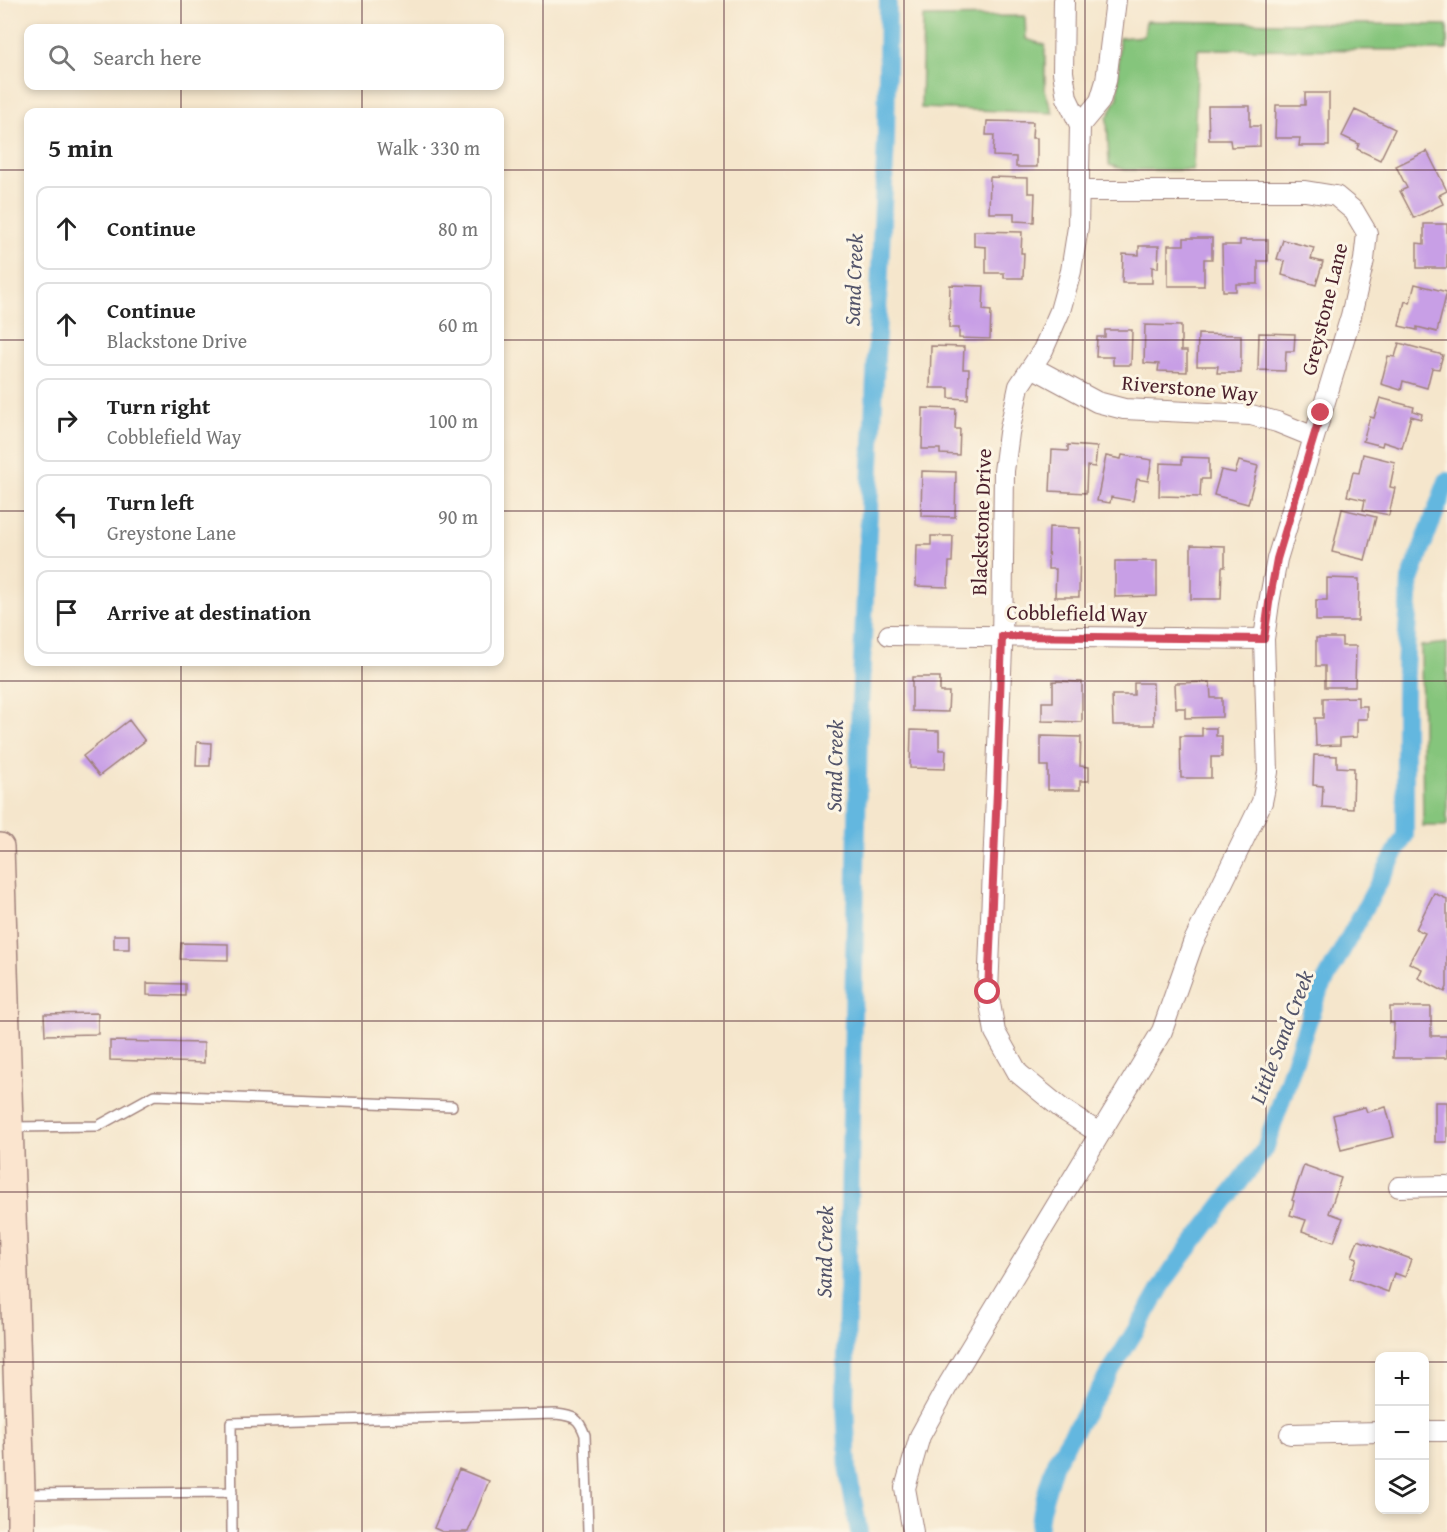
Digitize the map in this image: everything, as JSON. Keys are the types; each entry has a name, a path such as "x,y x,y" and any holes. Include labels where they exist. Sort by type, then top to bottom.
{"main road":[{"path":"0,847 21,1532"}],"street":[{"name":"Blackstone Drive","path":"1064,0 1063,72 1067,98 1080,125 1078,227 1071,271 1060,311 1043,350 1019,386 1004,471 1002,636 988,992 995,1032 1018,1073 1062,1109 1099,1133"},
{"path":"1080,125 1100,100 1106,81 1116,0"},
{"name":"Greystone Lane","path":"913,1532 905,1488 920,1436 948,1385 1162,1031 1194,943 1263,802 1268,772 1264,639 1277,559 1351,316 1364,260 1367,233 1354,211 1336,196 1305,191 1079,191"},
{"name":"Riverstone Way","path":"1032,367 1097,402 1124,409 1251,415 1277,422 1314,437"},
{"name":"Cobblefield Way","path":"889,635 1264,639"},
{"path":"1399,1187 1447,1186"},
{"path":"1429,1431 1447,1431"},
{"path":"1290,1434 1375,1432"}],"lane":[{"path":"9,1127 98,1126 154,1095 452,1106"},
{"path":"232,1532 231,1423 556,1414 571,1415 581,1424 585,1435 588,1532"},
{"path":"21,1494 232,1492"}],"green space":[{"path":"1025,16 1026,39 1045,45 1045,91 1053,113 921,108 923,17"},
{"path":"1146,21 1447,25 1447,50 1198,49 1193,170 1125,170 1109,165 1107,118 1118,97 1119,38 1144,36"},
{"path":"1447,643 1447,826 1423,826 1421,646"}],"building":[{"path":"1305,93 1329,93 1329,146 1299,146 1300,138 1275,138 1276,105 1305,105"},
{"path":"1208,106 1250,106 1250,126 1260,126 1260,146 1231,147 1230,140 1209,140"},
{"path":"1355,110 1395,129 1380,160 1357,149 1359,144 1342,136"},
{"path":"987,121 1033,122 1032,138 1037,138 1037,167 1016,167 1016,157 993,156 994,135 986,135"},
{"path":"1427,151 1447,191 1439,195 1443,204 1414,218 1400,191 1407,188 1396,166"},
{"path":"990,177 1028,178 1028,193 1035,193 1034,222 1014,221 1014,213 989,213"},
{"path":"1424,224 1447,224 1447,268 1417,268 1417,243 1424,244"},
{"path":"974,231 1022,232 1023,278 1004,278 1004,273 986,273 986,247 974,246"},
{"path":"1184,238 1212,238 1212,259 1204,259 1204,286 1168,286 1168,245 1184,245"},
{"path":"1240,240 1268,240 1268,261 1258,261 1258,284 1236,284 1236,291 1223,291 1222,245 1240,245"},
{"path":"1283,240 1314,248 1311,259 1323,262 1316,285 1282,275 1285,261 1277,259"},
{"path":"1139,246 1159,246 1158,268 1152,267 1152,283 1122,283 1123,254 1139,255"},
{"path":"1415,284 1447,292 1437,332 1417,327 1417,330 1399,326 1405,301 1410,303"},
{"path":"950,285 984,286 983,310 991,311 990,339 959,338 959,328 949,328"},
{"path":"1145,325 1181,326 1181,351 1187,351 1187,372 1158,371 1159,364 1144,363"},
{"path":"1105,330 1132,330 1131,365 1113,365 1113,357 1096,357 1097,337 1105,337"},
{"path":"1259,333 1295,334 1294,351 1286,351 1285,371 1258,370"},
{"path":"1198,334 1241,335 1241,373 1217,373 1218,366 1197,366"},
{"path":"1399,343 1443,355 1439,369 1432,368 1427,388 1403,381 1401,390 1381,384 1388,356 1395,357"},
{"path":"931,346 964,347 963,369 969,369 968,399 949,398 949,388 930,388"},
{"path":"1380,398 1414,407 1413,411 1422,414 1421,419 1411,416 1402,448 1383,442 1382,446 1363,441 1370,417 1374,418"},
{"path":"923,408 956,409 955,429 960,429 959,455 940,454 940,449 922,449"},
{"path":"1068,445 1097,447 1095,467 1087,466 1086,493 1050,491 1052,450 1068,451"},
{"path":"1363,454 1395,462 1390,487 1395,488 1389,515 1363,510 1365,500 1347,496 1353,472 1359,473"},
{"path":"1122,455 1152,460 1148,481 1137,479 1133,501 1111,497 1110,503 1097,501 1106,456 1121,459"},
{"path":"1182,457 1209,458 1209,479 1201,479 1200,497 1159,496 1160,463 1182,464"},
{"path":"1239,461 1258,466 1248,504 1214,495 1221,470 1235,473"},
{"path":"922,471 956,472 955,517 921,516"},
{"path":"1342,509 1376,517 1365,560 1332,552"},
{"path":"1049,527 1080,528 1079,597 1055,597 1056,569 1048,569"},
{"path":"931,536 953,536 948,587 916,586 917,545 931,545"},
{"path":"1191,545 1225,546 1221,599 1191,599"},
{"path":"1115,561 1157,561 1157,596 1115,597"},
{"path":"1327,578 1359,579 1358,621 1316,621 1316,600 1327,600"},
{"path":"1316,638 1342,638 1342,646 1356,646 1355,687 1325,687 1325,666 1316,666"},
{"path":"912,677 940,677 940,692 949,692 948,712 912,711"},
{"path":"1053,681 1082,682 1082,722 1042,721 1042,702 1053,702"},
{"path":"1210,682 1211,698 1222,698 1222,717 1185,718 1185,708 1176,708 1175,683"},
{"path":"1134,683 1153,683 1154,725 1113,725 1112,695 1134,695"},
{"path":"1358,697 1358,706 1367,706 1367,719 1357,719 1357,737 1340,738 1340,745 1316,746 1315,718 1323,718 1323,698"},
{"path":"129,720 145,741 99,776 83,756"},
{"path":"1202,728 1216,728 1216,736 1222,736 1222,757 1211,757 1211,778 1181,778 1180,736 1202,736"},
{"path":"911,730 939,731 939,750 946,750 945,769 910,768"},
{"path":"1041,736 1081,737 1080,766 1089,767 1089,781 1080,781 1080,790 1048,790 1048,766 1041,766"},
{"path":"197,742 211,743 210,766 196,766"},
{"path":"1314,755 1337,756 1337,767 1354,768 1353,809 1322,807 1323,786 1313,785"},
{"path":"1434,893 1447,899 1447,987 1445,992 1418,978 1422,969 1409,963 1425,933 1416,929"},
{"path":"114,935 129,935 129,949 114,949"},
{"path":"181,943 228,944 228,960 180,959"},
{"path":"147,983 185,984 185,996 147,995"},
{"path":"1390,1007 1431,1007 1431,1036 1447,1036 1447,1058 1393,1058 1394,1023 1390,1023"},
{"path":"98,1013 98,1034 45,1035 44,1014"},
{"path":"110,1041 204,1043 204,1063 110,1060"},
{"path":"1435,1102 1447,1102 1447,1142 1435,1142"},
{"path":"1365,1107 1367,1112 1386,1107 1394,1137 1341,1150 1333,1115"},
{"path":"1304,1165 1341,1178 1329,1213 1343,1218 1334,1242 1302,1231 1306,1220 1290,1215 1294,1201 1292,1200"},
{"path":"1358,1240 1411,1259 1405,1277 1394,1273 1388,1292 1350,1278 1357,1258 1352,1256"},
{"path":"459,1469 489,1481 468,1532 443,1532 434,1528"}],"waterway":[{"name":"Sand Creek","path":"859,1532 848,1471 845,1403 859,727 886,139 888,0"},
{"name":"Little Sand Creek","path":"1038,1532 1041,1510 1055,1462 1167,1277 1265,1149 1316,998 1405,835 1405,669 1410,580 1447,481"}],"route":[{"path":"988,992 1002,636 1264,639 1277,559 1321,413"}]}
